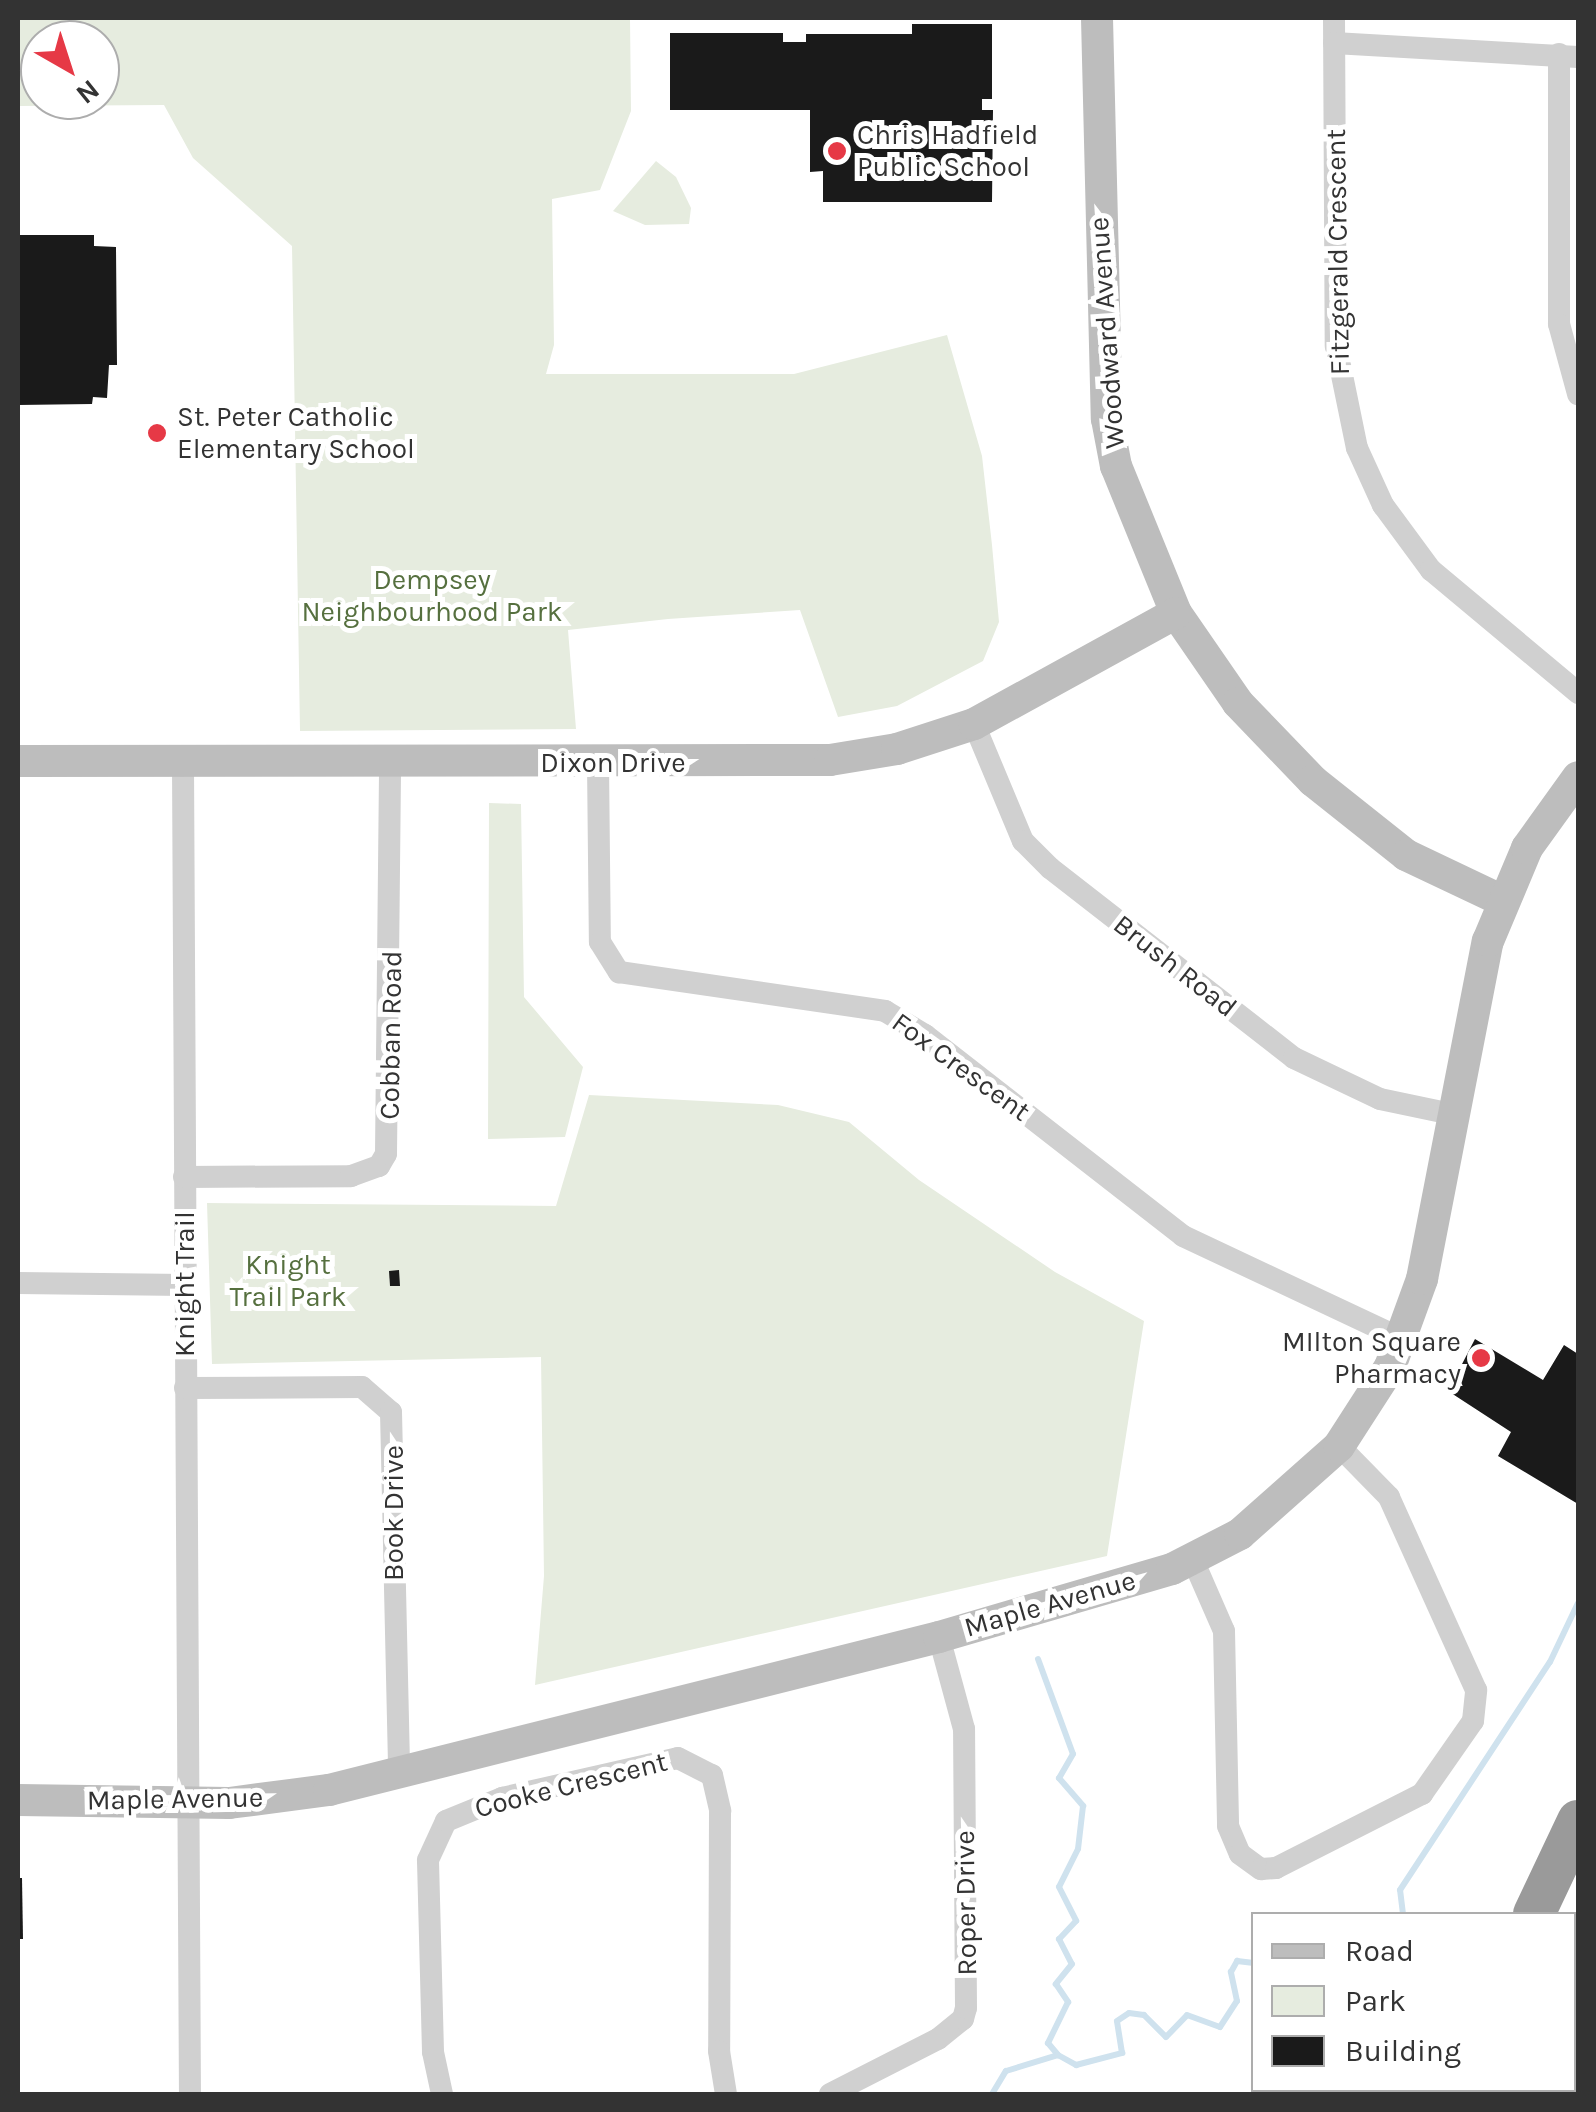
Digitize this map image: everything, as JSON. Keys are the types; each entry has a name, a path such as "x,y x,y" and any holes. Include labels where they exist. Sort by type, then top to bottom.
{"highway":[{"path":"1535,1912 1578,1821"}],"street":[{"name":"Woodward Avenue","path":"1097,18 1108,419 1116,466 1176,614 1238,703 1292,762 1406,855 1502,901"},
{"name":"Fitzgerald Crescent","path":"1334,18 1336,346 1357,448 1383,504 1431,570 1578,693"},
{"path":"1334,43 1569,56 1560,324 1578,394"},
{"name":"Dixon Drive","path":"18,761 183,765 830,760 897,749 974,724 1176,614"},
{"name":"Brush Road","path":"974,724 1023,841 1050,868 1294,1058 1380,1099 1456,1115"},
{"name":"Fox Crescent","path":"598,763 600,942 619,972 885,1011 925,1034 1183,1236 1402,1340"},
{"name":"Cobban Road","path":"184,1177 352,1176 379,1166 386,1154 390,764"},
{"name":"Knight Trail","path":"183,765 189,1803"},
{"name":"Maple Avenue","path":"18,1800 189,1803 329,1790 939,1636 1193,1560 1256,1522 1339,1446 1402,1340 1456,1115 1488,941 1502,901 1539,828 1578,777"},
{"path":"18,1284 186,1285"},
{"name":"Book Drive","path":"185,1388 362,1387 391,1412 400,1771"},
{"path":"1193,1560 1224,1631 1228,1826 1240,1854 1261,1869 1276,1868 1422,1794 1473,1721 1476,1690 1389,1496 1339,1446"},
{"name":"Roper Drive","path":"830,2094 938,2039 963,2020 966,2008 964,1730 939,1636"},
{"name":"Cooke Crescent","path":"442,2094 433,2052 428,1860 435,1836 457,1812 678,1758 712,1775 720,1811 719,2051 726,2094"},
{"path":"189,1803 190,2094"}],"green space":[{"name":"Dempsey Neighbourhood Park","path":"18,18 630,18 631,111 600,190 552,199 554,345 546,374 794,374 947,335 982,456 992,545 999,622 983,661 897,706 838,717 800,610 668,619 568,630 576,729 300,731 292,246 193,158 164,105 120,105 120,20 20,20 20,106"},
{"path":"656,161 676,177 691,208 689,224 645,225 613,211"},
{"path":"489,803 521,804 524,997 583,1067 565,1137 488,1139"},
{"name":"Knight Trail Park","path":"589,1095 778,1105 849,1122 919,1180 1055,1272 1144,1321 1107,1556 535,1685 544,1576 541,1357 212,1364 207,1203 556,1206"}],"building":[{"path":"912,24 992,24 992,99 982,99 982,110 993,110 992,202 823,202 823,171 810,172 810,110 670,110 670,33 783,33 783,42 806,42 806,34 912,34"},
{"path":"18,235 94,235 94,246 116,247 117,365 109,365 107,398 93,397 92,404 18,405"},
{"path":"399,1270 400,1286 390,1286 389,1271"},
{"path":"1475,1339 1543,1380 1564,1345 1578,1354 1578,1504 1498,1456 1511,1432 1448,1391"},
{"path":"18,1878 22,1878 23,1939 18,1939"}],"waterway":[{"path":"1403,1912 1400,1890 1550,1662 1578,1603"},
{"path":"1038,1659 1073,1754 1059,1778 1083,1806 1078,1849 1059,1887 1076,1921 1059,1939 1072,1964 1056,1984 1068,2002 1048,2043 1058,2055"},
{"path":"992,2094 1006,2071 1058,2055 1076,2065 1122,2053 1117,2021 1129,2013 1144,2015 1166,2037 1187,2015 1220,2027 1237,2001 1231,1972 1237,1961 1251,1963"}],"place":[{"name":"Chris Hadfield Public School","path":"837,151"},
{"name":"St. Peter Catholic Elementary School","path":"157,433"},
{"name":"MIlton Square Pharmacy","path":"1481,1358"}]}
